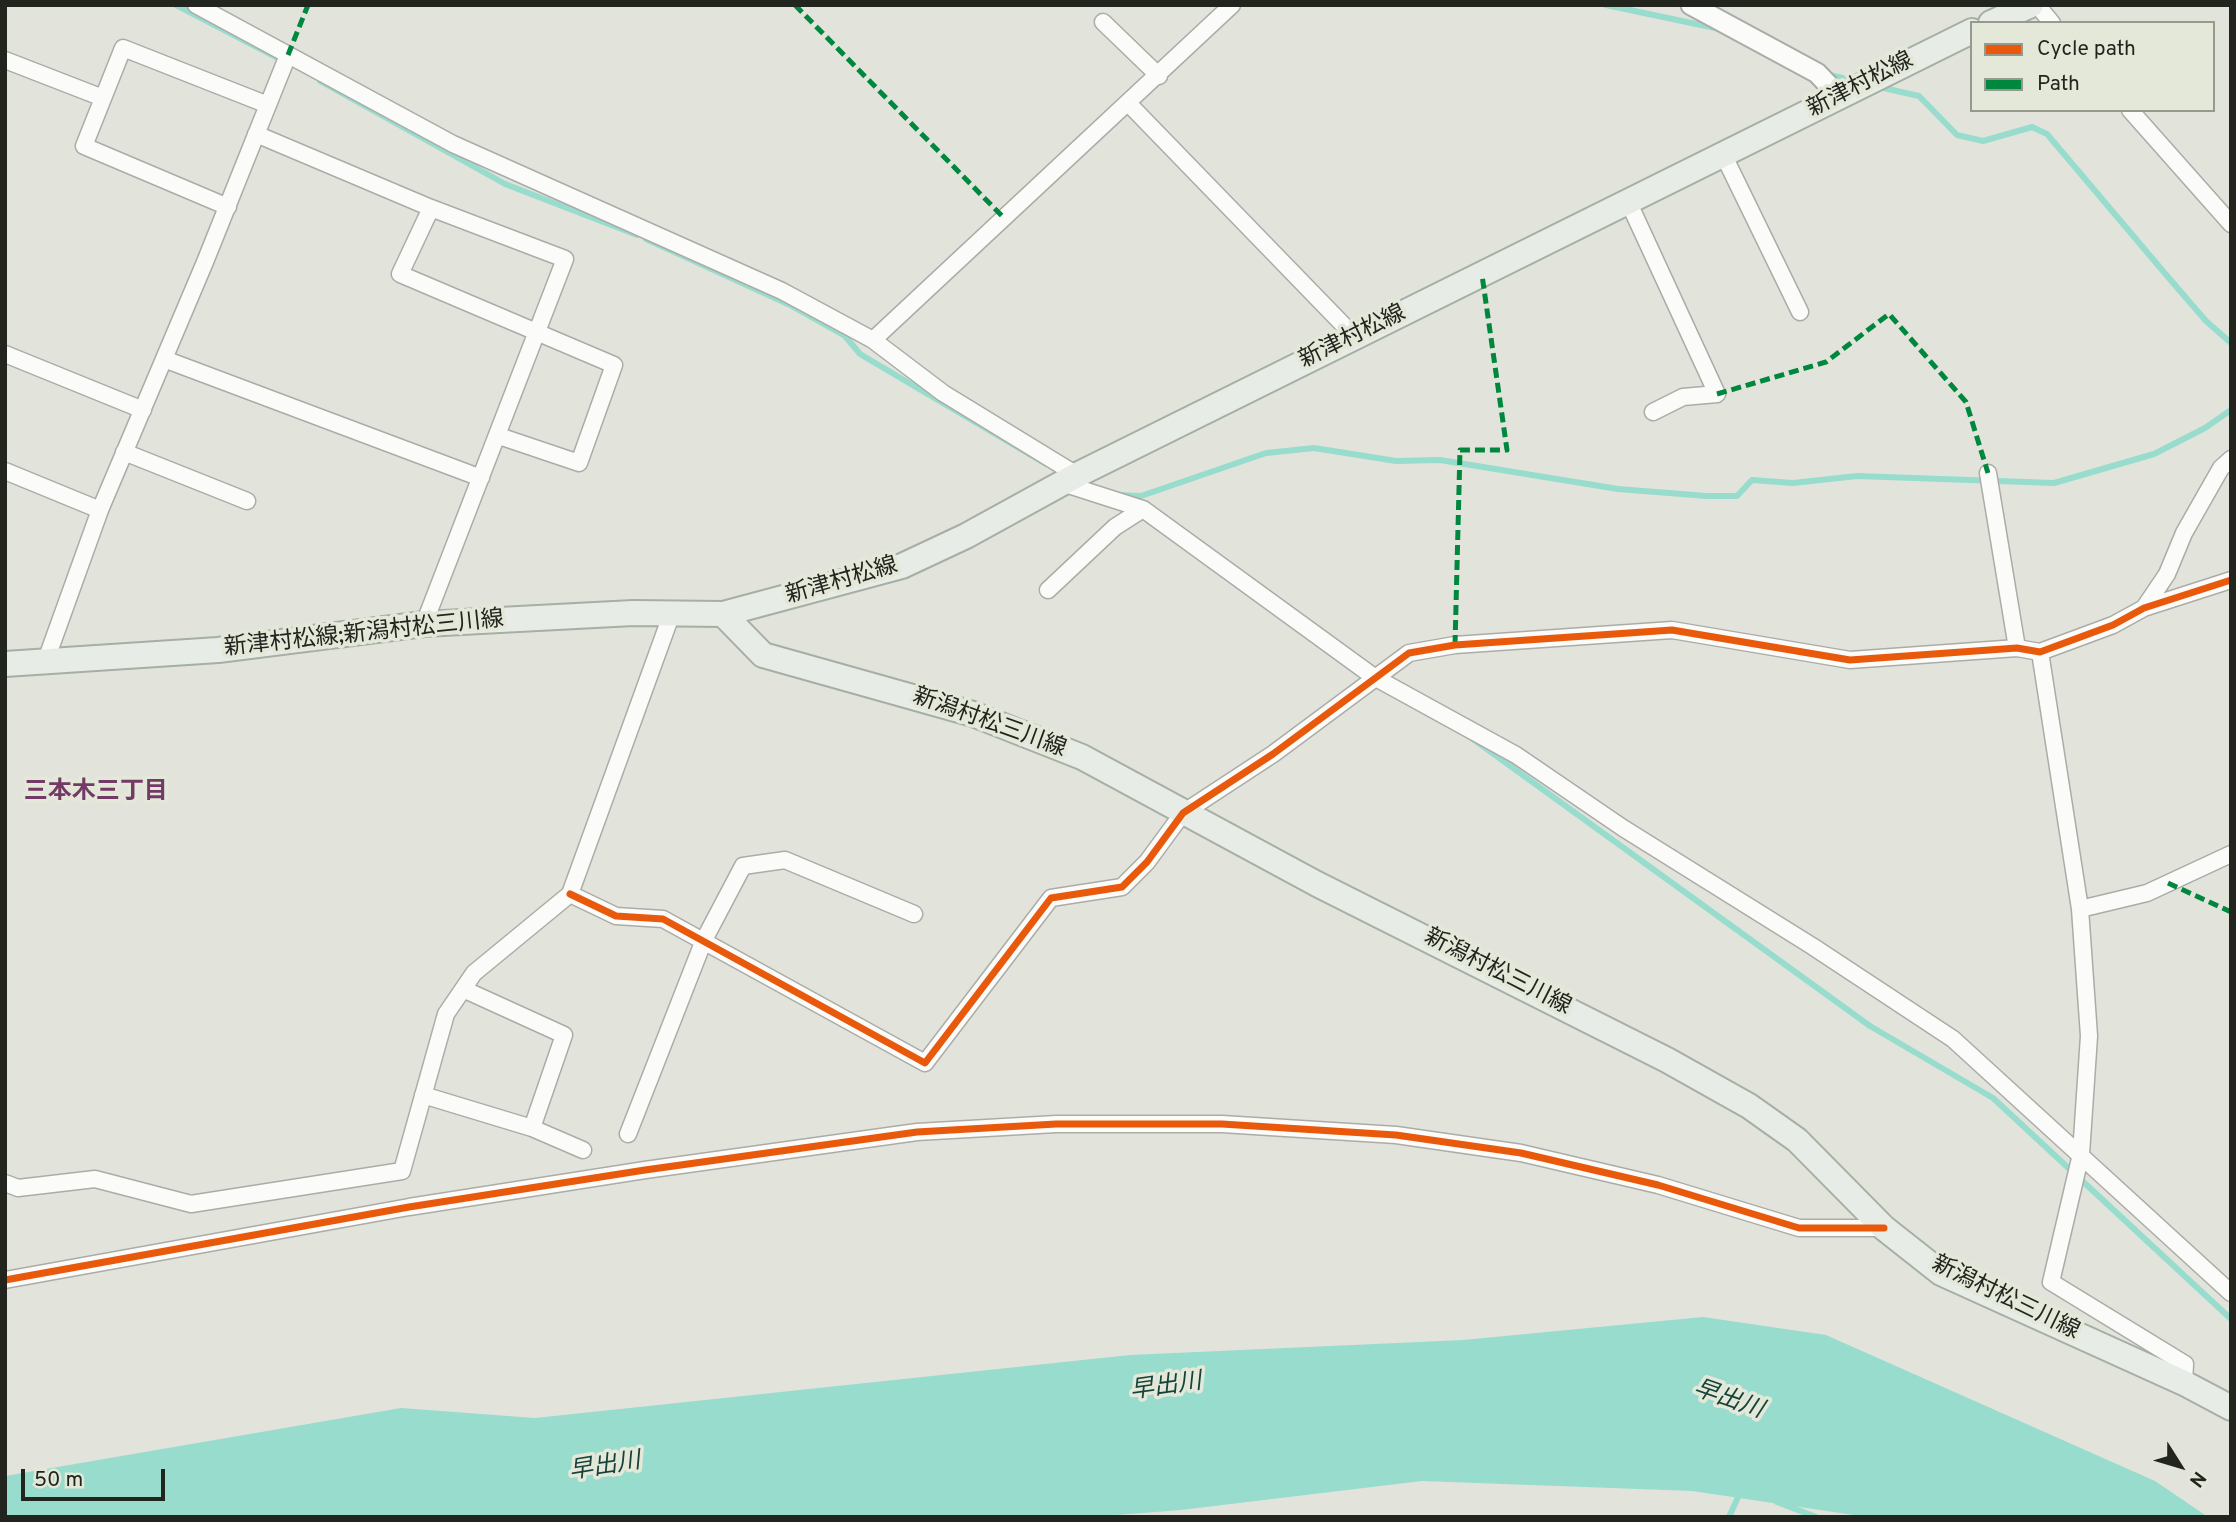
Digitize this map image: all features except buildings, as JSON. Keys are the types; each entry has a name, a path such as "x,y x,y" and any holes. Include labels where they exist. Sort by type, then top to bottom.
{"main road":[{"path":"1995,21 2031,5"},
{"name":"新津村松線","path":"723,614 902,566 1355,337 1970,33"},
{"name":"新津村松線;新潟村松三川線","path":"5,664 218,650 424,624 671,613 723,614"},
{"name":"新潟村松三川線","path":"723,614 763,655 973,714 1083,757 1317,884 1667,1060 1749,1106 1797,1140 1884,1228 1941,1273 2184,1383 2231,1408"}],"street":[{"path":"196,5 453,144 782,291 873,340 943,393 1071,480 1143,509 1374,677 1516,755 1623,828 1812,946 1953,1039 2036,1117 2081,1154 2228,1288"},
{"path":"873,340 1159,76 1232,5"},
{"path":"1691,5 1817,73 1840,97"},
{"path":"2037,5 2050,21"},
{"path":"1103,22 1159,76"},
{"path":"228,206 83,146 123,48 268,105"},
{"path":"44,663 100,510 228,206 288,55"},
{"path":"5,60 103,98"},
{"path":"1128,103 1355,337"},
{"path":"2132,112 2231,224"},
{"path":"256,134 431,208 565,259 499,436 424,624"},
{"path":"1723,154 1800,312"},
{"path":"1628,201 1717,394 1683,397 1653,412"},
{"path":"431,208 400,274 614,365 579,463 499,436"},
{"path":"5,354 143,410"},
{"path":"164,359 481,478"},
{"path":"124,452 247,501"},
{"path":"2144,608 2167,574 2184,533 2221,468 2231,459"},
{"path":"5,471 100,510"},
{"path":"1988,473 2017,648"},
{"path":"1048,590 1115,527 1143,509"},
{"path":"569,894 616,916 663,919 925,1063 1051,898 1122,887 1147,862 1183,813 1273,754 1409,653 1455,645 1672,630 1850,660 2017,648 2040,652 2113,625 2144,608 2231,580"},
{"path":"5,1183 18,1188 95,1179 191,1204 402,1171 446,1014 474,974 569,894 671,613"},
{"path":"2040,652 2080,909 2089,1036 2081,1154 2051,1282 2185,1364 2184,1383"},
{"path":"2080,909 2147,893 2231,854"},
{"path":"628,1134 704,940 743,866 785,860 914,914"},
{"path":"463,989 564,1035 532,1128"},
{"path":"423,1095 532,1128 583,1150"},
{"path":"5,1280 409,1207 645,1170 917,1132 1056,1124 1222,1124 1395,1135 1521,1153 1658,1185 1799,1228 1884,1228"}],"water":[{"name":"早出川","path":"1703,1317 1826,1335 2155,1481 2208,1517 1867,1517 1692,1491 1422,1481 1181,1510 1091,1517 5,1517 5,1476 401,1408 535,1418 1130,1355 1463,1340"}],"waterway":[{"path":"176,5 276,57"},
{"path":"1606,5 1720,29"},
{"path":"1825,74 1855,81"},
{"path":"320,81 505,184 637,235"},
{"path":"1879,87 1919,96 1957,135 1983,141 2032,127 2047,134 2206,321 2231,343"},
{"path":"646,239 790,305 845,336 860,354 1046,464"},
{"path":"1120,495 1141,496 1266,453 1314,448 1396,461 1440,460 1618,489 1707,496 1737,496 1752,480 1793,483 1857,476 2054,483 2154,454 2205,428 2231,410"},
{"path":"1473,739 1870,1026 1993,1098 2231,1319"},
{"path":"1729,1517 1739,1495 1744,1493"},
{"path":"1777,1502 1816,1517"}],"marked path":[{"path":"288,55 308,5"},
{"path":"795,5 1004,218"},
{"path":"1455,645 1460,450 1507,450 1482,275"},
{"path":"1717,394 1826,362 1889,314 1966,402 1988,473"},
{"path":"2168,883 2231,912"}],"cycle path":[{"path":"570,894 616,916 663,919 925,1063 1051,898 1122,887 1147,862 1183,813 1273,754 1409,653 1455,645 1672,630 1850,660 2017,648 2040,652 2113,625 2144,608 2231,580"},
{"path":"5,1280 409,1207 645,1170 917,1132 1056,1124 1222,1124 1396,1135 1521,1153 1658,1185 1799,1228 1884,1228"}],"district":[{"name":"三本木三丁目","path":"96,793"}]}
